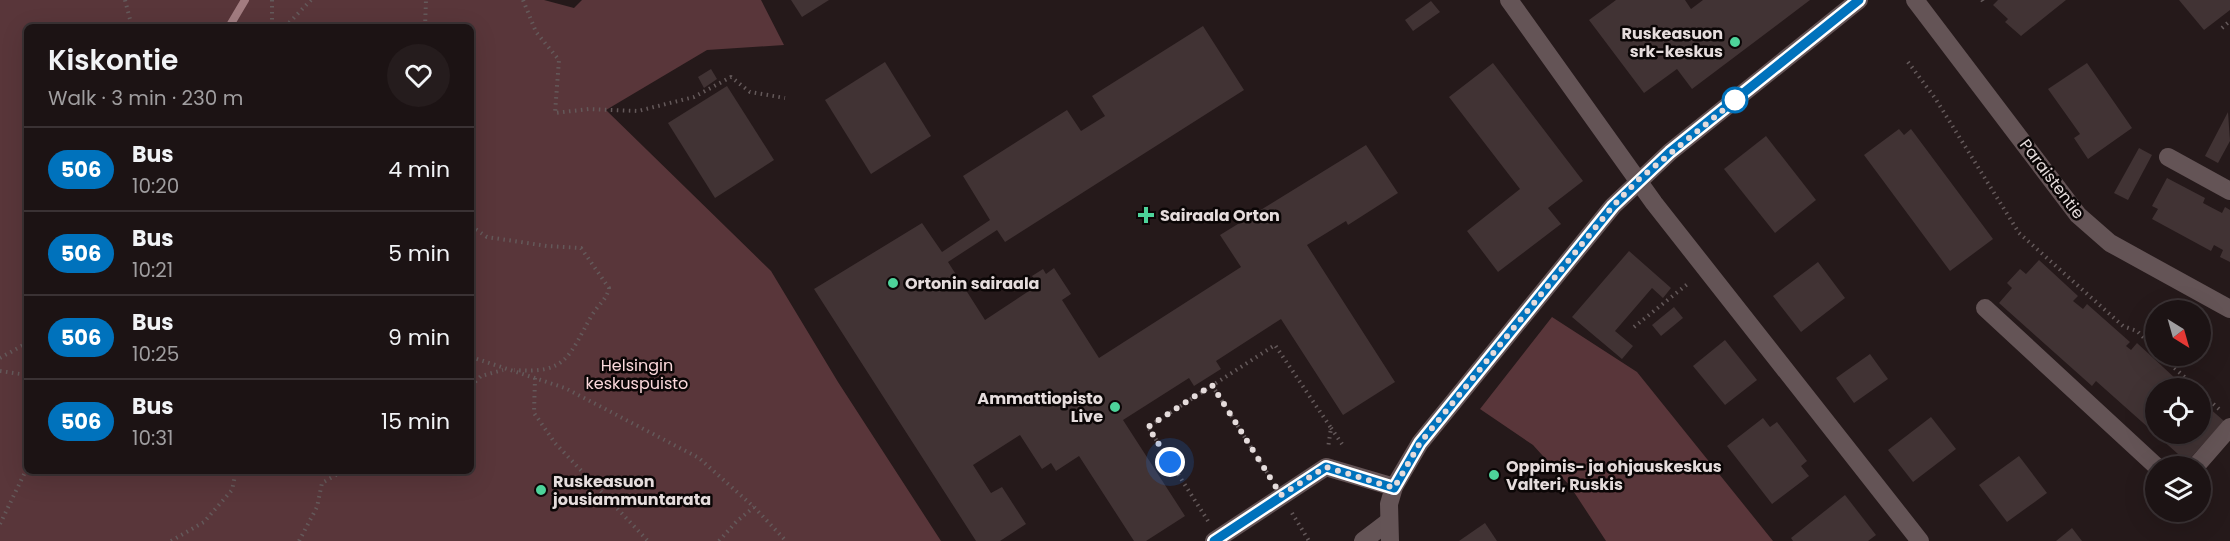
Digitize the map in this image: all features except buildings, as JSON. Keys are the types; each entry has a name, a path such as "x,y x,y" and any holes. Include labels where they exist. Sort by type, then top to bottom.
{"street":[{"path":"1509,0 1638,180 1920,541"},
{"path":"1390,541 1388,522 1394,488 1420,443 1613,206 1638,180 1859,0"},
{"name":"Paraistentie","path":"1915,0 2078,215 2093,230 2110,243 2230,309"},
{"path":"2168,156 2230,191"},
{"path":"1985,308 2145,456"},
{"path":"2203,456 2226,420"},
{"path":"1217,539 1326,467 1394,488"},
{"path":"1363,541 1388,522"}],"path":[{"path":"125,0 131,24"},
{"path":"272,0 272,24"},
{"path":"288,24 311,0"},
{"path":"425,24 426,0"},
{"path":"523,0 536,32 559,60 555,113 589,109 638,111 694,98 730,77 750,92 785,98"},
{"path":"2222,28 2230,21"},
{"path":"1908,62 1935,98 2019,233 2123,326 2137,331 2145,339"},
{"path":"474,228 487,237 547,246 581,248 609,288 608,295 594,312 572,352 557,366 540,372 505,369 480,376 474,383"},
{"path":"1634,327 1707,270"},
{"path":"0,358 24,345"},
{"path":"1217,539 1148,427 1275,345 1342,444"},
{"path":"474,358 565,388 699,458 754,507 786,541"},
{"path":"2173,366 2186,378"},
{"path":"0,370 24,374"},
{"path":"535,378 534,413 555,443 648,541"},
{"path":"1212,385 1309,541"},
{"path":"2211,403 2226,420"},
{"path":"1326,467 1331,428"},
{"path":"0,524 24,474"},
{"path":"171,541 204,522 232,490 235,474"},
{"path":"298,541 317,507 322,483 338,474"},
{"path":"719,541 754,507"}],"green space":[{"name":"Helsingin keskuspuisto","path":"0,0 544,0 574,8 582,0 761,0 784,45 707,50 606,110 771,271 838,382 941,541 0,541"},
{"path":"1552,317 1637,372 1773,541 1606,541 1570,486 1533,445 1480,409"}],"waterway":[{"path":"231,24 245,0"}],"bus line":[{"name":"506","path":"1214,541 1326,467 1394,488 1420,443 1613,206 1670,152 1859,0"}],"place":[{"name":"Ruskeasuon srk-keskus","path":"1735,42"},
{"name":"Sairaala Orton","path":"1146,215"},
{"name":"Ortonin sairaala","path":"893,283"},
{"name":"Ammattiopisto Live","path":"1115,407"},
{"name":"Oppimis- ja ohjauskeskus Valteri, Ruskis","path":"1494,475"},
{"name":"Ruskeasuon jousiammuntarata","path":"541,490"}],"route":[{"path":"1170,462 1148,427 1212,385 1281,495 1326,467 1394,488 1420,443 1613,206 1670,152 1739,97 1735,100"}]}
